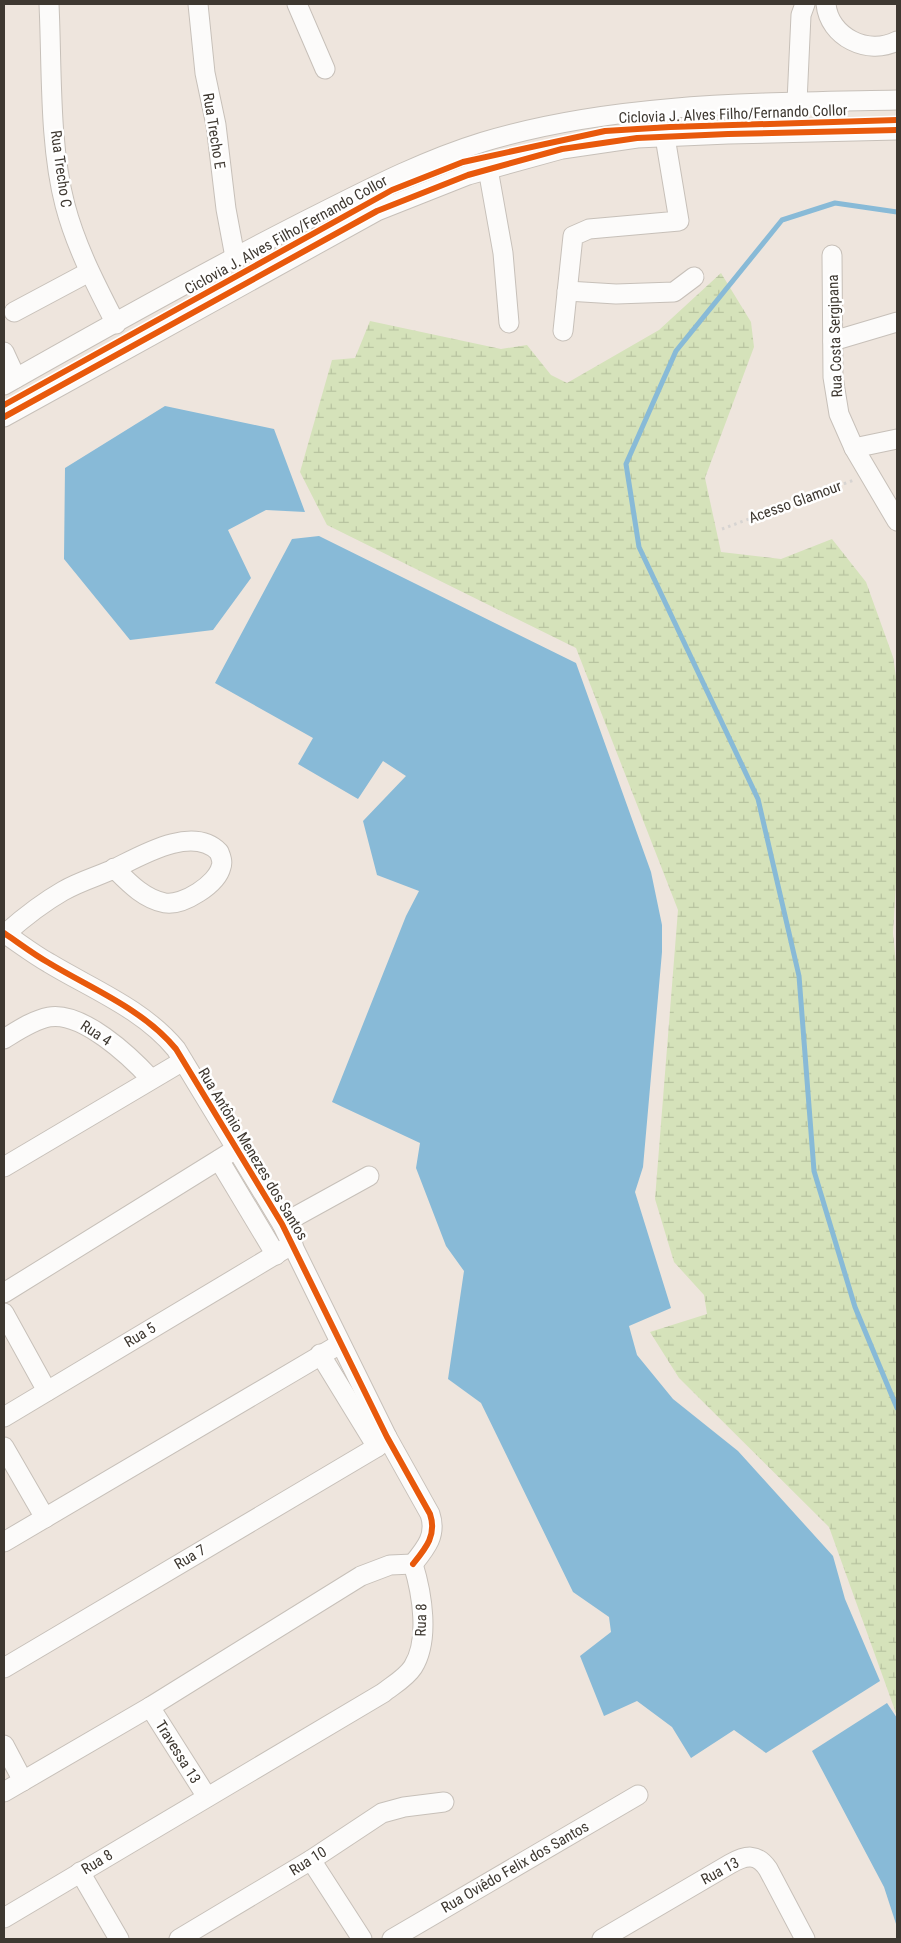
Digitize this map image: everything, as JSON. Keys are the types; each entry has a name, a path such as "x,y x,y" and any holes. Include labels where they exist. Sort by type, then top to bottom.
{"street":[{"name":"Rua Trecho C","path":"49,4 58,164 68,213 89,272 116,324"},
{"name":"Rua Trecho E","path":"198,4 204,73 216,125 226,208 235,257"},
{"path":"297,4 325,69"},
{"path":"797,102 801,15 806,4"},
{"path":"826,4 832,22 851,41 864,46 878,47 897,41"},
{"path":"4,352 10,382 235,257 385,180 482,142 588,118 644,111 797,102 897,100"},
{"path":"4,417 377,211 414,195 488,169 562,149 603,142 665,137 897,130"},
{"path":"563,331 573,236 589,228 679,221 665,137"},
{"path":"488,169 503,254 509,323"},
{"name":"Rua Costa Sergipana","path":"832,255 834,391 839,414 854,448 897,522"},
{"path":"14,312 89,272"},
{"path":"567,291 616,294 674,292 694,277"},
{"path":"834,341 897,322"},
{"path":"854,448 897,439"},
{"path":"4,934 39,906 64,890 158,848 182,842 209,844 219,852 222,861 219,872 195,896 171,904 146,896 114,868"},
{"name":"Rua Antônio Menezes dos Santos","path":"4,934 46,962 148,1022 167,1038 184,1061 293,1244 340,1344 382,1442 432,1521 431,1538 413,1564"},
{"name":"Rua 4","path":"4,1039 48,1017 74,1019 124,1052 151,1079"},
{"path":"4,1167 184,1061"},
{"path":"4,1293 236,1149"},
{"path":"219,1160 276,1255"},
{"path":"282,1224 369,1176"},
{"name":"Rua 5","path":"4,1417 293,1244"},
{"path":"4,1313 47,1391"},
{"path":"4,1542 320,1354 340,1344"},
{"path":"320,1354 382,1442"},
{"name":"Rua 7","path":"4,1668 382,1442"},
{"path":"4,1447 45,1518"},
{"path":"4,1792 150,1707 361,1576 390,1565 413,1564"},
{"name":"Rua 8","path":"4,1918 383,1693 409,1672 419,1653 422,1622 420,1590 413,1564"},
{"name":"Travessa 13","path":"150,1707 207,1797"},
{"path":"4,1746 23,1780"},
{"name":"Rua Oviêdo Felix dos Santos","path":"392,1939 638,1795"},
{"name":"Rua 10","path":"179,1939 311,1860 382,1813 404,1807 444,1802"},
{"name":"Rua 13","path":"602,1939 730,1864 753,1856 760,1859 768,1868 806,1939"},
{"path":"311,1860 362,1939"},
{"path":"80,1872 119,1939"}],"green space":[{"path":"721,273 751,322 754,347 705,478 721,552 781,559 832,539 866,582 893,657 897,684 897,866 893,933 897,974 897,1716 829,1527 679,1378 650,1332 707,1314 704,1295 674,1262 655,1199 678,910 576,648 327,525 300,472 332,360 355,358 370,321 501,349 527,345 551,375 567,383 659,330"}],"water":[{"path":"165,406 274,429 305,512 266,510 228,530 251,578 213,630 130,640 64,559 65,468"},
{"path":"319,536 576,663 651,872 662,925 662,952 643,1167 635,1192 671,1308 629,1326 637,1355 673,1399 738,1451 833,1556 845,1599 880,1681 766,1753 734,1730 691,1758 672,1727 637,1701 604,1716 580,1656 611,1632 609,1617 573,1592 481,1403 448,1379 464,1271 446,1246 416,1168 420,1143 332,1102 406,916 419,891 377,875 363,821 406,776 383,761 358,799 298,764 313,738 215,683 292,539"},
{"path":"887,1703 897,1718 897,1927 884,1887 812,1751"}],"waterway":[{"path":"897,212 835,203 782,220 676,351 626,464 639,547 758,799 799,976 814,1171 855,1307 897,1408"}],"cycle path":[{"name":"Ciclovia J. Alves Filho/Fernando Collor","path":"4,405 392,190 463,162 605,131 670,127 897,120"},
{"path":"4,417 377,211 468,175 562,149 637,138 897,130"},
{"path":"4,933 43,960 133,1011 163,1035 176,1049 282,1224 387,1437 430,1514 432,1528 429,1541 413,1564"}]}
